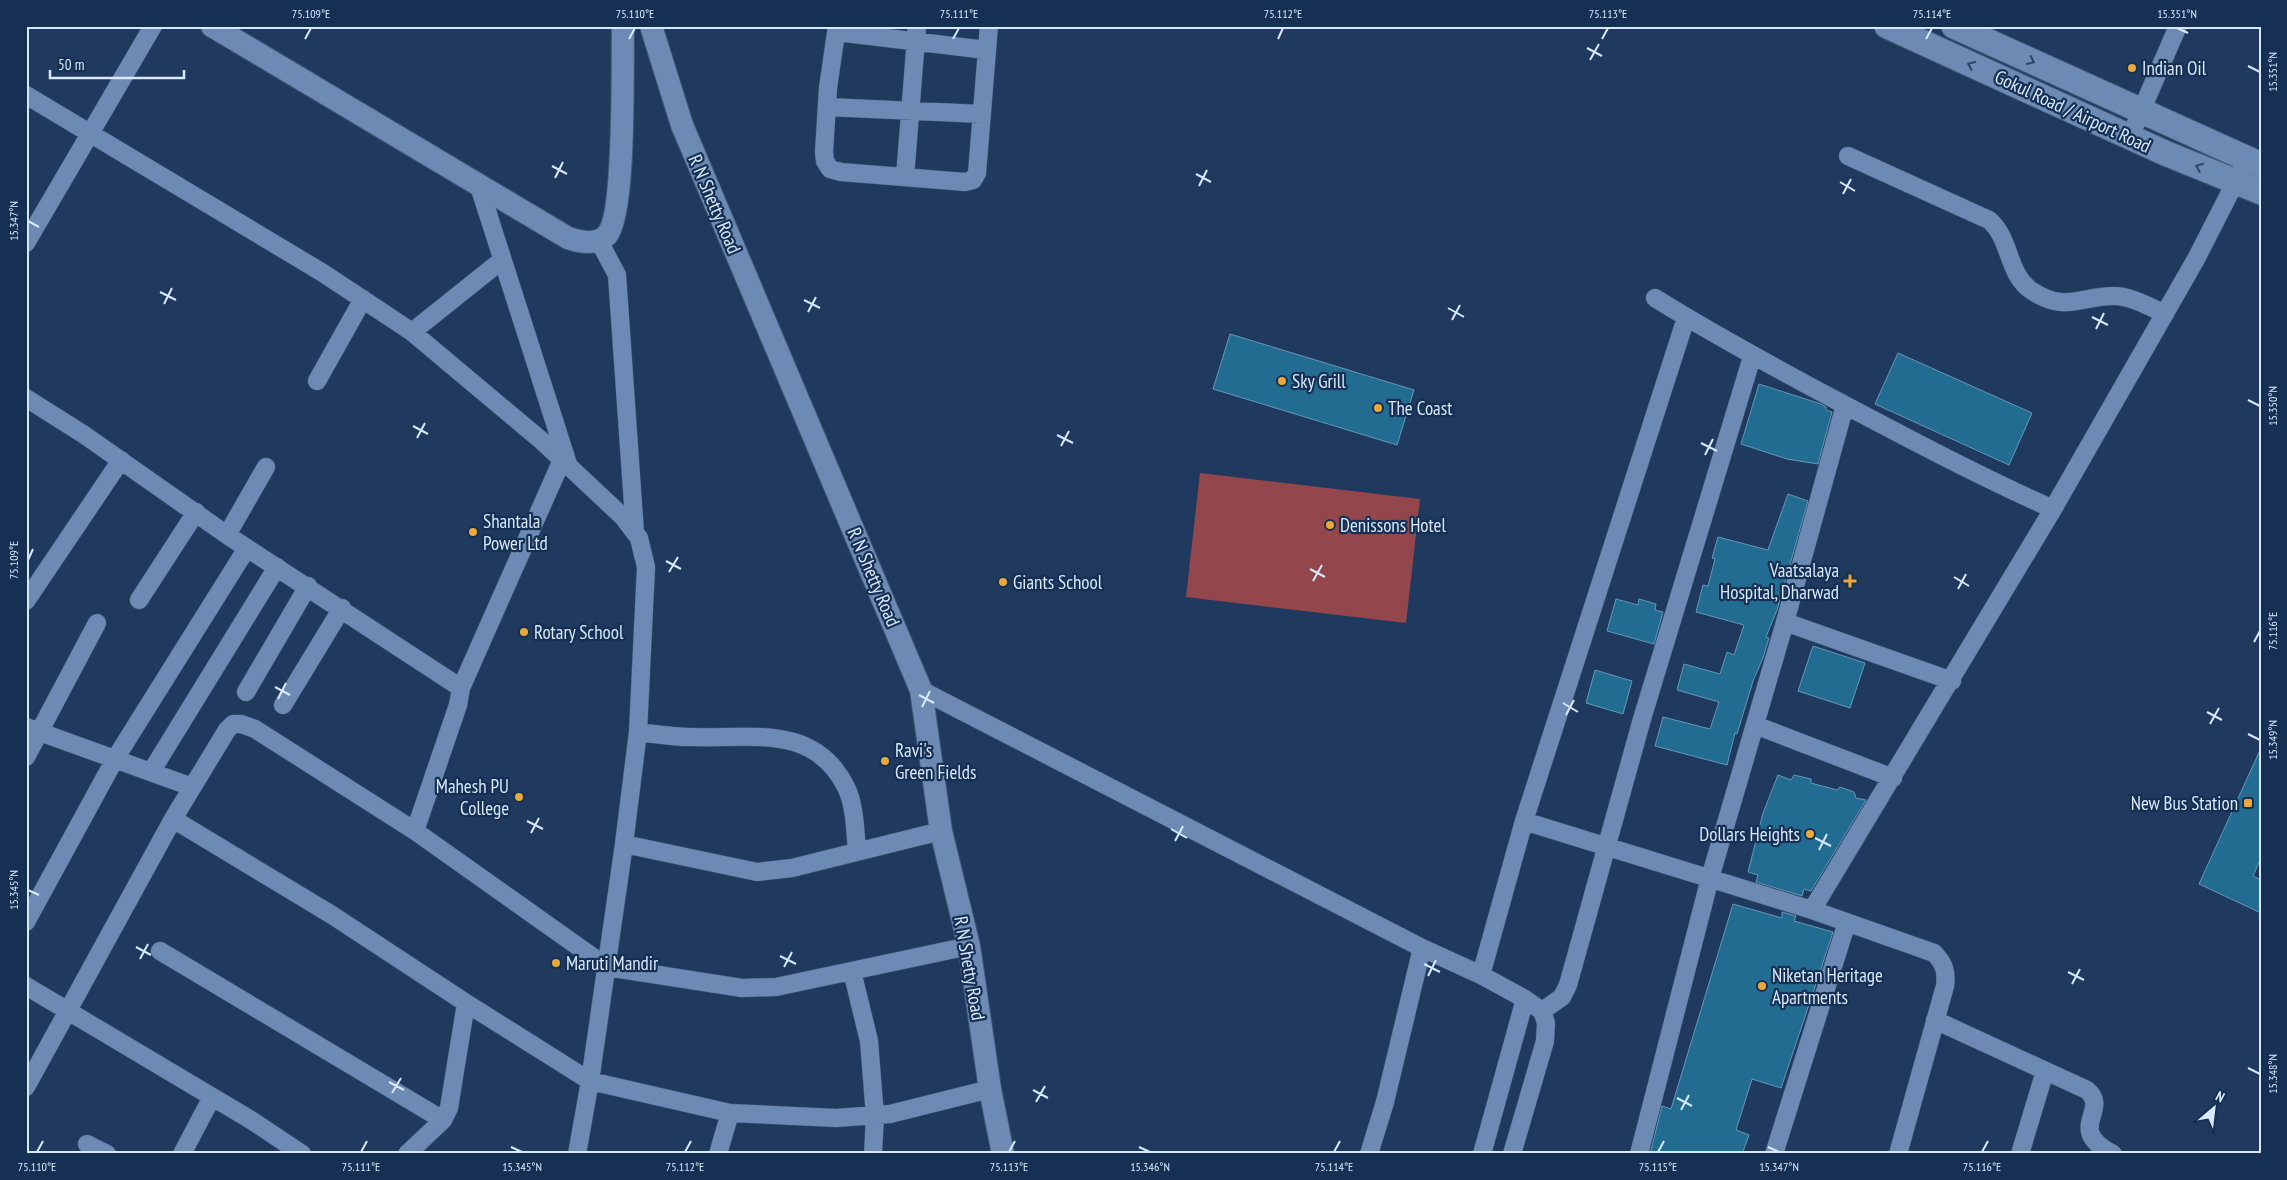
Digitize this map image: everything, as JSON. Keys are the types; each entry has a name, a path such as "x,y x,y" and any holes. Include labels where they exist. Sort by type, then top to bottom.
{"main road":[{"name":"Gokul Road / Airport Road","path":"1887,26 2165,154 2261,192"},
{"name":"Gokul Road / Airport Road","path":"1954,26 2253,162"}],"street":[{"path":"26,243 153,26"},
{"path":"222,29 479,186 568,238 582,242 599,241 608,235 613,222 620,186 623,26"},
{"name":"R N Shetty Road","path":"651,26 682,125 921,690 941,831 969,946 990,1089 1003,1154"},
{"path":"986,50 916,34 837,29 826,107 824,152 825,161 830,169 841,172 905,178 965,182 974,180 978,173 989,26"},
{"path":"2130,137 2178,26"},
{"path":"905,178 916,34"},
{"path":"26,95 323,273 412,332 566,463 623,517 639,538 646,567 638,732 607,967 577,1154"},
{"path":"826,107 982,114"},
{"path":"1848,156 1989,220 2000,233 2019,278 2032,291 2057,303 2115,296 2130,299 2165,314"},
{"path":"1812,910 1952,681 2165,314 2237,182 2253,162"},
{"path":"415,831 458,705 461,688 566,463 479,186"},
{"path":"599,241 617,275 635,534"},
{"path":"412,332 502,260"},
{"path":"1655,298 1752,356 1920,447 2053,509"},
{"path":"317,381 363,299"},
{"path":"1481,975 1524,821 1686,318"},
{"path":"1542,1011 1562,997 1568,986 1608,848 1642,719 1752,356"},
{"path":"26,398 121,460 227,535 342,608 461,688"},
{"path":"1639,1154 1710,878 1785,622 1845,405"},
{"path":"26,601 121,460"},
{"path":"227,535 266,466"},
{"path":"139,600 196,512"},
{"path":"26,922 115,759 247,548"},
{"path":"151,772 277,567"},
{"path":"246,692 308,586"},
{"path":"283,705 342,608"},
{"path":"1785,622 1952,681"},
{"path":"26,757 33,729 97,623"},
{"path":"921,690 1422,948 1481,975 1525,999 1542,1011 1546,1023 1545,1041 1512,1154"},
{"path":"26,1087 69,1012 173,819 226,730 233,724 241,724 255,730 415,831 607,967 742,988 776,987 969,946"},
{"path":"1755,725 1893,778"},
{"path":"33,729 192,787"},
{"path":"638,732 689,737 780,737 808,746 831,764 846,788 854,818 857,850"},
{"path":"173,819 332,915 590,1081 730,1113 836,1118 890,1114 990,1089"},
{"path":"1524,821 1812,910 1934,954 1942,961 1946,975 1898,1154"},
{"path":"624,844 757,872 792,868 857,850 941,831"},
{"path":"1774,1154 1847,922"},
{"path":"1369,1154 1384,1102 1422,948"},
{"path":"160,951 443,1120"},
{"path":"852,971 869,1041 875,1116 873,1154"},
{"path":"26,986 212,1097 302,1154"},
{"path":"1482,1154 1525,999"},
{"path":"407,1154 443,1120 449,1108 466,1003"},
{"path":"1935,1020 2093,1095 2095,1103 2088,1129 2090,1136 2100,1147 2113,1154"},
{"path":"2020,1154 2044,1071"},
{"path":"182,1154 212,1097"},
{"path":"718,1154 730,1113"},
{"path":"87,1144 107,1154"}],"shaded area":[{"path":"1200,473 1420,499 1406,623 1186,597"}],"building":[{"path":"1230,334 1414,390 1397,445 1213,389"},
{"path":"1898,353 2032,413 2009,465 1875,404"},
{"path":"1759,384 1821,404 1826,407 1826,410 1832,412 1818,464 1787,459 1741,444"},
{"path":"1788,494 1808,501 1777,610 1766,637 1769,638 1763,658 1753,681 1737,734 1735,733 1727,765 1655,746 1663,717 1710,729 1719,702 1677,690 1684,664 1720,674 1727,652 1734,655 1744,625 1696,612 1703,585 1708,586 1715,559 1712,558 1718,537 1768,550"},
{"path":"1616,599 1638,605 1639,599 1656,604 1655,610 1663,612 1654,644 1607,631"},
{"path":"1813,646 1865,663 1850,708 1798,691"},
{"path":"1595,670 1632,681 1623,714 1586,703"},
{"name":"New Bus Station","path":"2261,748 2261,858 2253,876 2261,880 2261,913 2199,884"},
{"name":"Dollars Heights","path":"1778,775 1791,780 1794,775 1811,779 1811,783 1837,790 1840,787 1854,792 1856,798 1866,800 1811,891 1804,889 1802,896 1756,882 1758,875 1748,872 1763,813"},
{"name":"Niketan Heritage Apartments","path":"1733,904 1782,918 1782,912 1796,916 1794,921 1833,932 1818,978 1781,1088 1752,1079 1736,1130 1749,1135 1742,1154 1650,1154 1662,1106 1671,1109"}],"place":[{"name":"Indian Oil","path":"2132,68"},
{"name":"Sky Grill","path":"1282,381"},
{"name":"The Coast","path":"1378,408"},
{"name":"Denissons Hotel","path":"1330,525"},
{"name":"Shantala Power Ltd","path":"473,532"},
{"name":"Vaatsalaya Hospital, Dharwad","path":"1850,581"},
{"name":"Giants School","path":"1003,582"},
{"name":"Rotary School","path":"524,632"},
{"name":"Ravi's Green Fields","path":"885,761"},
{"name":"Mahesh PU College","path":"519,797"},
{"name":"New Bus Station","path":"2248,803"},
{"name":"Dollars Heights","path":"1810,834"},
{"name":"Maruti Mandir","path":"556,963"},
{"name":"Niketan Heritage Apartments","path":"1762,986"}]}
